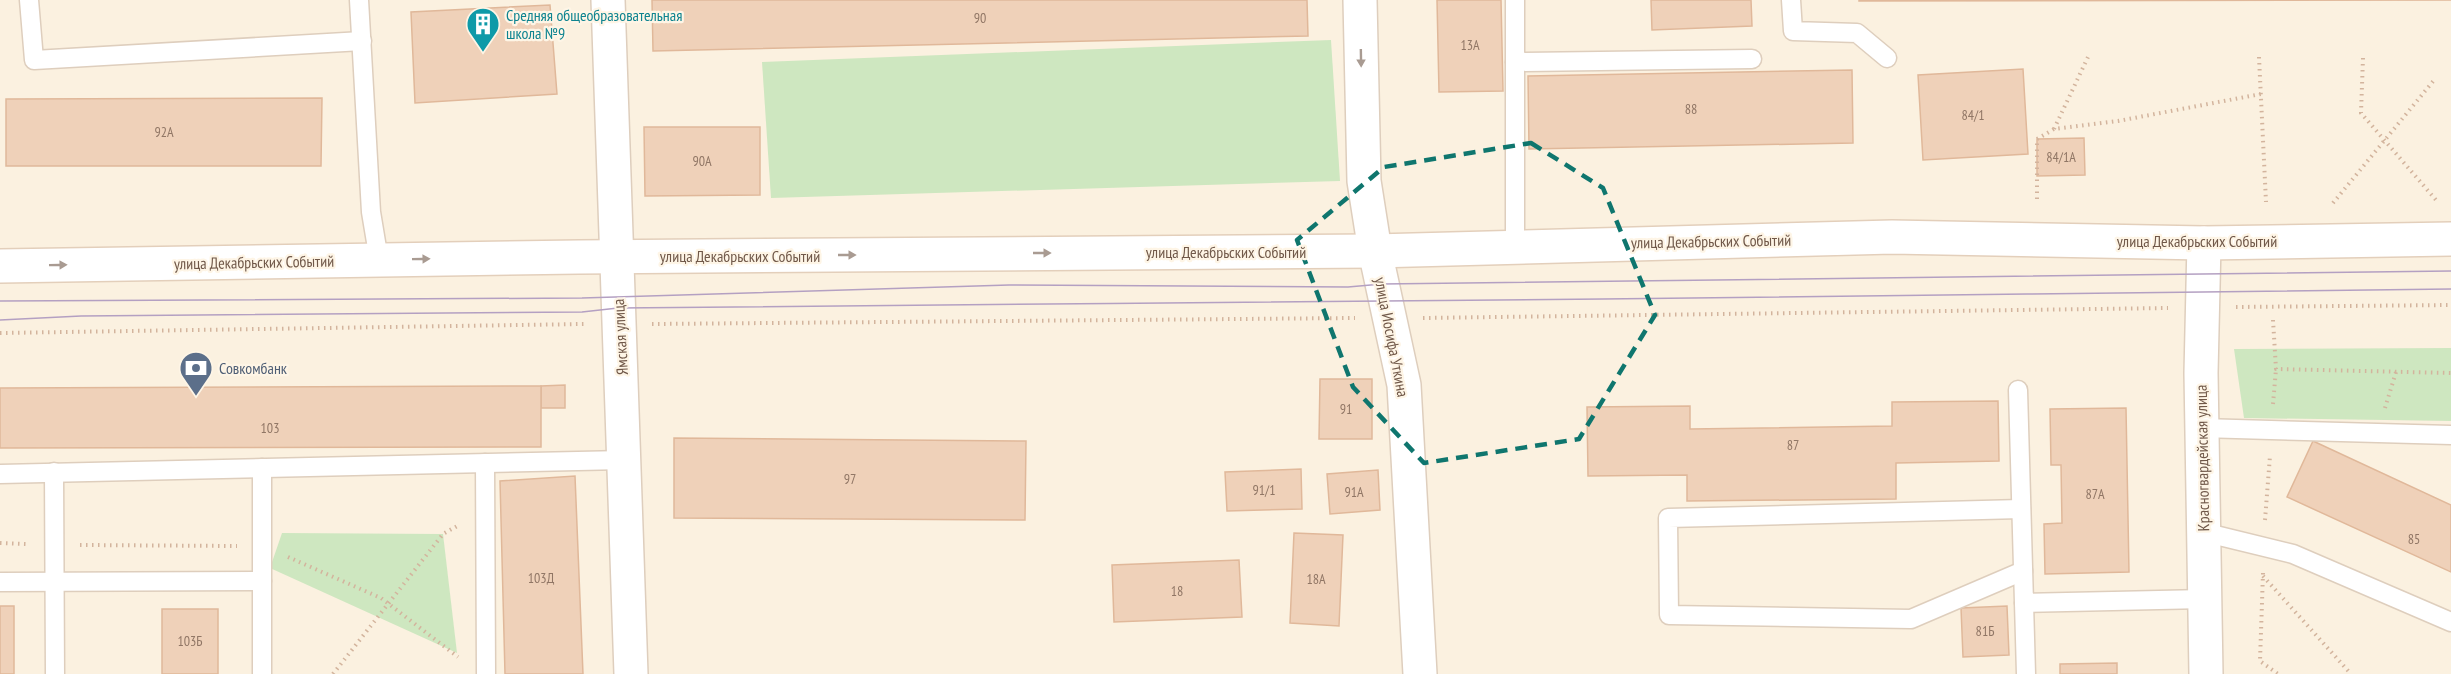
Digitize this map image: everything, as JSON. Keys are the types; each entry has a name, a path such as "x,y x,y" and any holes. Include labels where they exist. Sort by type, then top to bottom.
{"main road":[{"name":"Ямская улица","path":"608,0 631,674"},
{"name":"улица Иосифа Уткина","path":"1360,0 1364,180 1375,251 1404,385 1420,674"},
{"name":"улица Декабрьских Событий","path":"0,266 616,256 1375,251 1892,237 2204,243 2451,239"},
{"name":"Красногвардейская улица","path":"2204,243 2201,428 2206,674"}],"lane":[{"path":"29,0 34,60 363,41"},
{"path":"359,0 371,212 379,260"},
{"path":"1515,0 1515,247"},
{"path":"1791,0 1793,31 1857,33 1887,58"},
{"path":"1515,62 1752,59"},
{"path":"2018,390 2026,674"},
{"path":"2201,428 2451,435"},
{"path":"0,474 624,460"},
{"path":"485,463 486,674"},
{"path":"262,468 262,674"},
{"path":"54,472 55,674"},
{"path":"2021,509 1668,518 1669,615 1911,618 2023,572"},
{"path":"2204,532 2293,554 2451,622"},
{"path":"0,582 262,580"},
{"path":"2024,603 2205,599"}],"path":[{"path":"2054,129 2088,57"},
{"path":"2259,57 2266,202"},
{"path":"2363,58 2361,113 2436,200"},
{"path":"2333,203 2435,79"},
{"path":"2037,199 2037,140 2054,129 2118,121 2261,94"},
{"path":"0,333 619,324 1390,318 2451,305"},
{"path":"2272,320 2276,369 2451,373"},
{"path":"2377,432 2396,372"},
{"path":"333,674 443,534 485,510"},
{"path":"2264,547 2260,661 2278,674"},
{"path":"2262,575 2351,674"}],"highlighted area":[{"path":"1531,143 1603,188 1655,315 1579,439 1424,463 1353,387 1297,240 1384,167"}],"green space":[{"path":"1331,40 1340,181 771,198 762,62"},
{"path":"2451,348 2451,421 2244,418 2234,349"},
{"path":"282,533 443,534 457,653 270,568"}],"building":[{"path":"652,0 1307,0 1308,36 653,51"},
{"path":"1437,0 1501,0 1503,91 1439,92"},
{"path":"1651,0 1751,0 1752,26 1652,30"},
{"path":"1859,0 2451,0 1859,1"},
{"name":"Средняя общеобразовательная школа №9","path":"550,5 557,94 415,103 411,12"},
{"path":"2023,69 2028,154 1923,160 1918,75"},
{"path":"1852,70 1853,143 1529,149 1528,76"},
{"path":"322,98 321,166 6,166 6,99"},
{"path":"644,127 760,127 760,195 645,196"},
{"path":"2084,138 2085,175 2037,176 2037,139"},
{"path":"1320,379 1372,379 1372,439 1319,439"},
{"path":"565,385 565,408 541,408 541,386"},
{"path":"541,386 541,447 0,448 0,388"},
{"path":"1998,401 1999,461 1896,463 1896,499 1687,501 1687,475 1588,476 1587,407 1690,406 1690,429 1892,426 1892,402"},
{"path":"2126,408 2129,572 2045,574 2044,524 2062,523 2061,465 2051,465 2050,409"},
{"path":"674,438 1026,441 1025,520 674,518"},
{"path":"2313,441 2451,505 2451,572 2287,497"},
{"path":"1301,469 1302,509 1227,511 1225,472"},
{"path":"1378,470 1380,510 1330,514 1327,474"},
{"path":"575,476 583,674 505,674 500,481"},
{"path":"1294,533 1343,535 1339,626 1290,623"},
{"path":"1239,560 1242,617 1114,622 1112,565"},
{"path":"0,606 14,606 14,674 0,674"},
{"path":"2007,606 2009,655 1963,657 1961,608"},
{"path":"162,609 218,609 218,674 162,674"},
{"path":"2117,663 2117,674 2060,674 2060,664"}],"tram line":[{"path":"0,301 582,298 1009,285 1348,287 1382,284 2451,271"},
{"path":"0,320 81,316 582,312 618,308 2451,289"}],"place":[{"name":"Средняя общеобразовательная школа №9","path":"483,53"},
{"name":"Совкомбанк","path":"196,397"}]}
